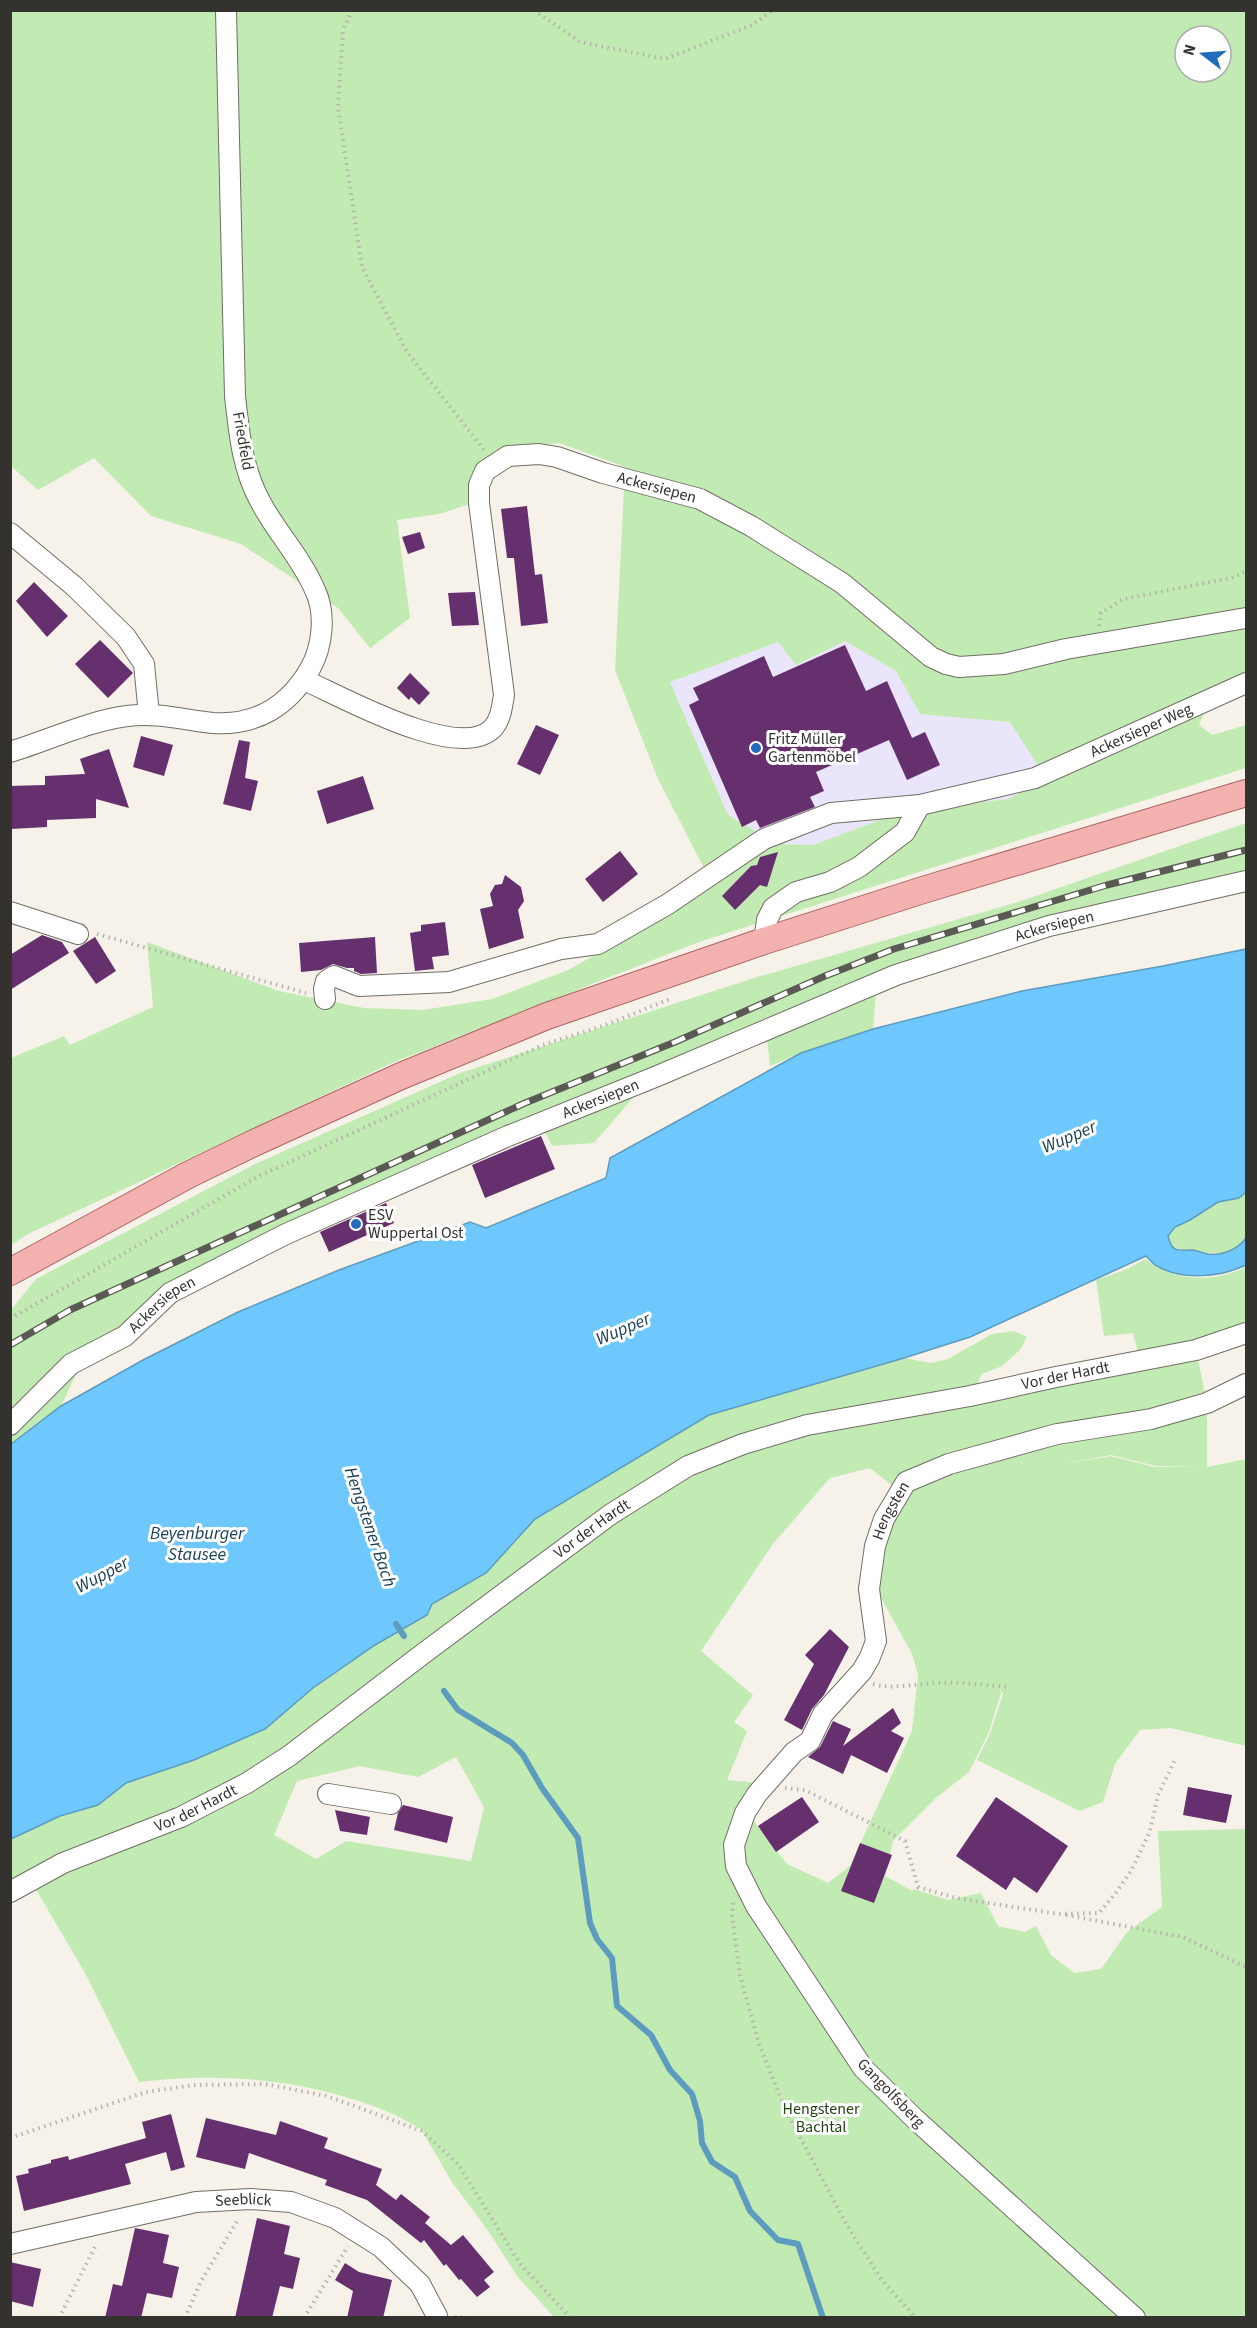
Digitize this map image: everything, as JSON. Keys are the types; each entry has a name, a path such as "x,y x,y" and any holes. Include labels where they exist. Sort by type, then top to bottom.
{"main road":[{"path":"10,1272 188,1175 382,1085 547,1016 764,941 923,890 1246,793"}],"street":[{"name":"Friedfeld","path":"10,752 117,717 149,715 214,723 258,718 291,695 304,680 319,648 321,623 319,598 302,563 255,492 243,456 238,428 226,10"},
{"name":"Ackersiepen","path":"508,456 540,454 557,457 700,499 726,512 842,583 922,650 946,664 959,667 1004,664 1066,649 1246,618"},
{"path":"304,680 427,733 443,737 474,738 492,728 502,708 504,695 479,503 479,484 485,471 508,456"},
{"path":"10,532 74,586 126,637 144,664 149,715"},
{"name":"Ackersieper Weg","path":"920,805 1035,778 1246,683"},
{"path":"764,941 767,920 773,908 796,892 830,882 859,867 905,832 920,805"},
{"path":"325,999 324,989 327,981 334,976 359,986 449,982 561,949 598,944 668,904 765,839 831,813 920,805"},
{"name":"Ackersiepen","path":"10,1425 71,1364 124,1336 170,1293 286,1234 508,1136 655,1077 896,975 1050,926 1246,881"},
{"path":"10,912 78,934"},
{"name":"Vor der Hardt","path":"10,1892 63,1863 181,1817 248,1783 289,1756 612,1514 688,1466 743,1444 807,1425 970,1396 1196,1350 1246,1333"},
{"name":"Hengsten","path":"746,1814 764,1786 794,1752 810,1741 823,1714 870,1657 876,1641 869,1589 875,1546 884,1519 906,1482 949,1464 1057,1434 1151,1419 1207,1403 1246,1384"},
{"path":"328,1794 391,1804"},
{"name":"Gangolfsberg","path":"746,1814 734,1845 736,1866 756,1906 863,2068 915,2119 1135,2318"},
{"name":"Seeblick","path":"10,2244 196,2202 251,2199 291,2202 335,2218 358,2230 381,2247 420,2284 437,2316"}],"path":[{"path":"352,10 343,30 338,107 362,267 407,352 489,456 508,456"},
{"path":"534,10 580,42 665,59 752,25 773,10"},
{"path":"1095,645 1101,613 1123,599 1231,578 1246,571"},
{"path":"78,934 98,934 325,999"},
{"path":"10,1319 257,1177 543,1045 608,1024 671,999"},
{"path":"854,1679 885,1688 924,1684 974,1684 1006,1687"},
{"path":"1059,1914 1099,1913 1115,1894 1131,1871 1150,1830 1158,1795 1175,1760"},
{"path":"764,1786 805,1790 905,1841 918,1887 956,1898 1183,1937 1246,1966"},
{"path":"736,1866 732,1915 740,1975 759,2044 786,2111 848,2227 880,2279 916,2318"},
{"path":"10,2138 146,2092 194,2085 265,2084 327,2096 422,2131 458,2164 520,2264 571,2318"},
{"path":"185,2318 200,2283 239,2219"},
{"path":"304,2318 358,2230"},
{"path":"59,2318 95,2247"}],"shaded area":[{"path":"845,641 896,671 920,714 1010,722 1047,780 1007,799 901,812 813,845 777,844 728,815 670,682 778,642 796,665"}],"green space":[{"path":"11,11 1246,11 1246,672 1209,703 1199,725 1212,735 1246,725 1246,768 699,942 392,1063 28,1234 11,1245 11,1058 64,1036 70,1045 153,1007 147,942 279,991 364,1008 423,1010 492,999 568,970 608,948 705,870 658,779 615,670 625,467 559,443 501,450 473,503 439,514 397,520 410,618 370,648 338,608 241,544 151,516 94,458 38,490 11,466","holes":["845,641 896,671 920,714 1010,722 1047,780 1007,799 901,812 813,845 777,844 728,815 670,682 778,642 796,665"]},
{"path":"1246,823 1246,877 878,973 873,1029 770,1066 766,1028 650,1078 594,1143 552,1146 543,1128 173,1282 81,1363 61,1406 11,1443 10,1311 36,1279 255,1164 460,1073 754,978 1018,902"},
{"path":"1246,1192 1246,1238 1231,1251 1216,1254 1184,1252 1170,1244 1168,1236 1175,1227 1218,1202 1239,1198"},
{"path":"1145,1259 1168,1272 1194,1278 1221,1276 1246,1267 1246,1323 1192,1342 1138,1353 1133,1333 1104,1336 1096,1280 1125,1270"},
{"name":"Hengstener Bachtal","path":"1014,1331 1027,1337 1020,1350 1002,1366 982,1374 971,1395 1196,1350 1207,1403 1207,1467 1246,1459 1246,1746 1171,1728 1140,1730 1115,1764 1103,1802 1080,1811 977,1760 990,1734 1003,1694 1000,1689 1001,1693 989,1732 969,1772 936,1798 893,1841 885,1876 912,1891 914,1889 948,1900 981,1893 998,1926 1025,1932 1036,1926 1051,1955 1074,1973 1101,1969 1127,1932 1162,1907 1158,1831 1246,1829 1246,2317 554,2317 517,2276 489,2232 452,2182 422,2131 425,2131 379,2108 350,2098 291,2084 231,2078 139,2082 85,1973 31,1881 11,1892 10,1839 60,1816 98,1805 126,1783 194,1760 265,1729 313,1688 375,1645 427,1615 432,1604 486,1573 535,1519 709,1415 904,1358 931,1363 948,1359 992,1334","holes":["1111,1455 1156,1466 1199,1467 1154,1467 1111,1456 1064,1464","870,1468 899,1491 895,1518 880,1560 880,1596 912,1654 918,1675 912,1731 850,1866 828,1883 787,1864 752,1819 758,1783 727,1780 747,1731 734,1722 753,1695 701,1651 772,1545 830,1478","456,1757 484,1807 471,1861 346,1841 316,1859 274,1835 297,1781 360,1766 418,1777"]}],"water":[{"name":"Beyenburger Stausee","path":"1246,949 1246,1192 1239,1198 1218,1202 1175,1227 1168,1236 1172,1246 1177,1250 1193,1250 1208,1254 1224,1253 1234,1249 1246,1238 1246,1265 1213,1275 1178,1274 1156,1265 1146,1256 970,1337 709,1415 535,1519 486,1573 432,1604 427,1615 375,1645 313,1688 265,1729 194,1760 126,1783 98,1805 60,1816 11,1839 11,1444 61,1406 143,1360 238,1312 339,1270 470,1222 486,1228 606,1178 610,1158 801,1053 873,1029 1022,991"}],"building":[{"path":"527,506 535,575 542,574 548,623 521,626 514,558 507,558 501,509"},
{"path":"420,532 425,548 408,554 402,537"},
{"path":"34,582 68,616 47,637 16,601"},
{"path":"475,592 479,625 452,626 448,593"},
{"path":"100,640 133,673 108,698 75,664"},
{"path":"845,645 866,691 887,681 912,738 925,732 940,765 907,780 889,740 816,772 824,791 810,797 815,807 760,828 756,820 742,827 689,705 699,700 693,688 764,656 773,677"},
{"path":"410,673 430,693 419,705 411,697 409,700 397,688"},
{"path":"536,725 559,735 540,775 517,764"},
{"path":"141,736 173,745 164,776 133,767"},
{"path":"239,740 250,742 245,778 258,781 251,811 223,804"},
{"path":"109,749 129,808 96,799 96,818 47,820 47,827 11,829 10,786 45,785 45,776 85,774 80,759"},
{"path":"363,776 374,809 327,824 317,791"},
{"path":"620,851 638,874 603,902 585,879"},
{"path":"778,852 767,887 760,885 735,910 722,896 751,866 757,865 760,857"},
{"path":"505,875 521,887 524,901 518,910 524,938 489,949 480,909 493,906 490,894 495,885 502,884"},
{"path":"445,922 449,955 432,957 434,969 415,971 410,933 421,931 421,925"},
{"path":"42,935 62,942 69,953 10,990 10,955"},
{"path":"95,937 116,971 96,984 73,951"},
{"path":"375,937 377,973 361,974 354,971 354,968 333,964 321,970 301,972 299,943"},
{"path":"541,1136 555,1169 485,1198 472,1165"},
{"name":"ESV Wuppertal Ost","path":"386,1203 394,1223 329,1252 320,1232"},
{"path":"830,1629 849,1647 824,1695 812,1709 802,1730 784,1720 814,1664 805,1655"},
{"path":"893,1708 901,1723 891,1731 904,1738 887,1773 851,1755 843,1774 808,1757 820,1747 833,1721 851,1729 843,1746"},
{"path":"1188,1787 1232,1795 1226,1823 1183,1815"},
{"path":"802,1797 819,1822 776,1852 758,1826"},
{"path":"996,1797 1068,1846 1037,1893 1014,1877 1006,1890 956,1856"},
{"path":"403,1805 453,1817 447,1843 394,1830 398,1813"},
{"path":"335,1810 370,1817 367,1835 340,1831"},
{"path":"860,1843 892,1855 874,1903 841,1891"},
{"path":"171,2114 185,2167 171,2171 166,2152 125,2164 131,2184 24,2211 16,2176 29,2173 28,2169 51,2163 51,2160 68,2156 69,2160 146,2138 142,2122"},
{"path":"206,2118 276,2135 280,2121 328,2138 324,2148 382,2169 376,2185 396,2200 401,2194 430,2217 425,2223 451,2245 463,2235 494,2272 484,2280 490,2287 477,2297 446,2264 444,2266 424,2240 421,2243 367,2200 325,2185 327,2180 249,2153 245,2169 196,2157"},
{"path":"257,2218 290,2226 284,2254 300,2258 293,2289 280,2286 272,2318 235,2318"},
{"path":"135,2228 169,2235 163,2263 179,2267 172,2298 147,2293 141,2318 105,2318 113,2284 122,2286"},
{"path":"10,2262 41,2269 33,2307 10,2301"},
{"path":"345,2263 359,2272 392,2280 383,2318 347,2318 353,2291 335,2280"}],"waterway":[{"name":"Hengstener Bach","path":"396,1624 404,1636"},
{"name":"Hengstener Bach","path":"444,1691 458,1710 512,1743 523,1755 542,1788 578,1838 590,1923 597,1939 612,1958 617,2006 651,2035 670,2070 692,2094 700,2121 702,2143 712,2162 735,2177 750,2211 778,2240 798,2244 823,2318"}],"railway":[{"path":"10,1345 70,1310 525,1103 675,1042 825,976 894,949 1107,885 1246,850"}],"place":[{"name":"Fritz Müller Gartenmöbel","path":"756,748"},
{"name":"ESV Wuppertal Ost","path":"356,1224"}],"water label":[{"name":"Wupper","path":"1069,1137"},
{"name":"Wupper","path":"623,1329"},
{"name":"Wupper","path":"102,1575"}]}
